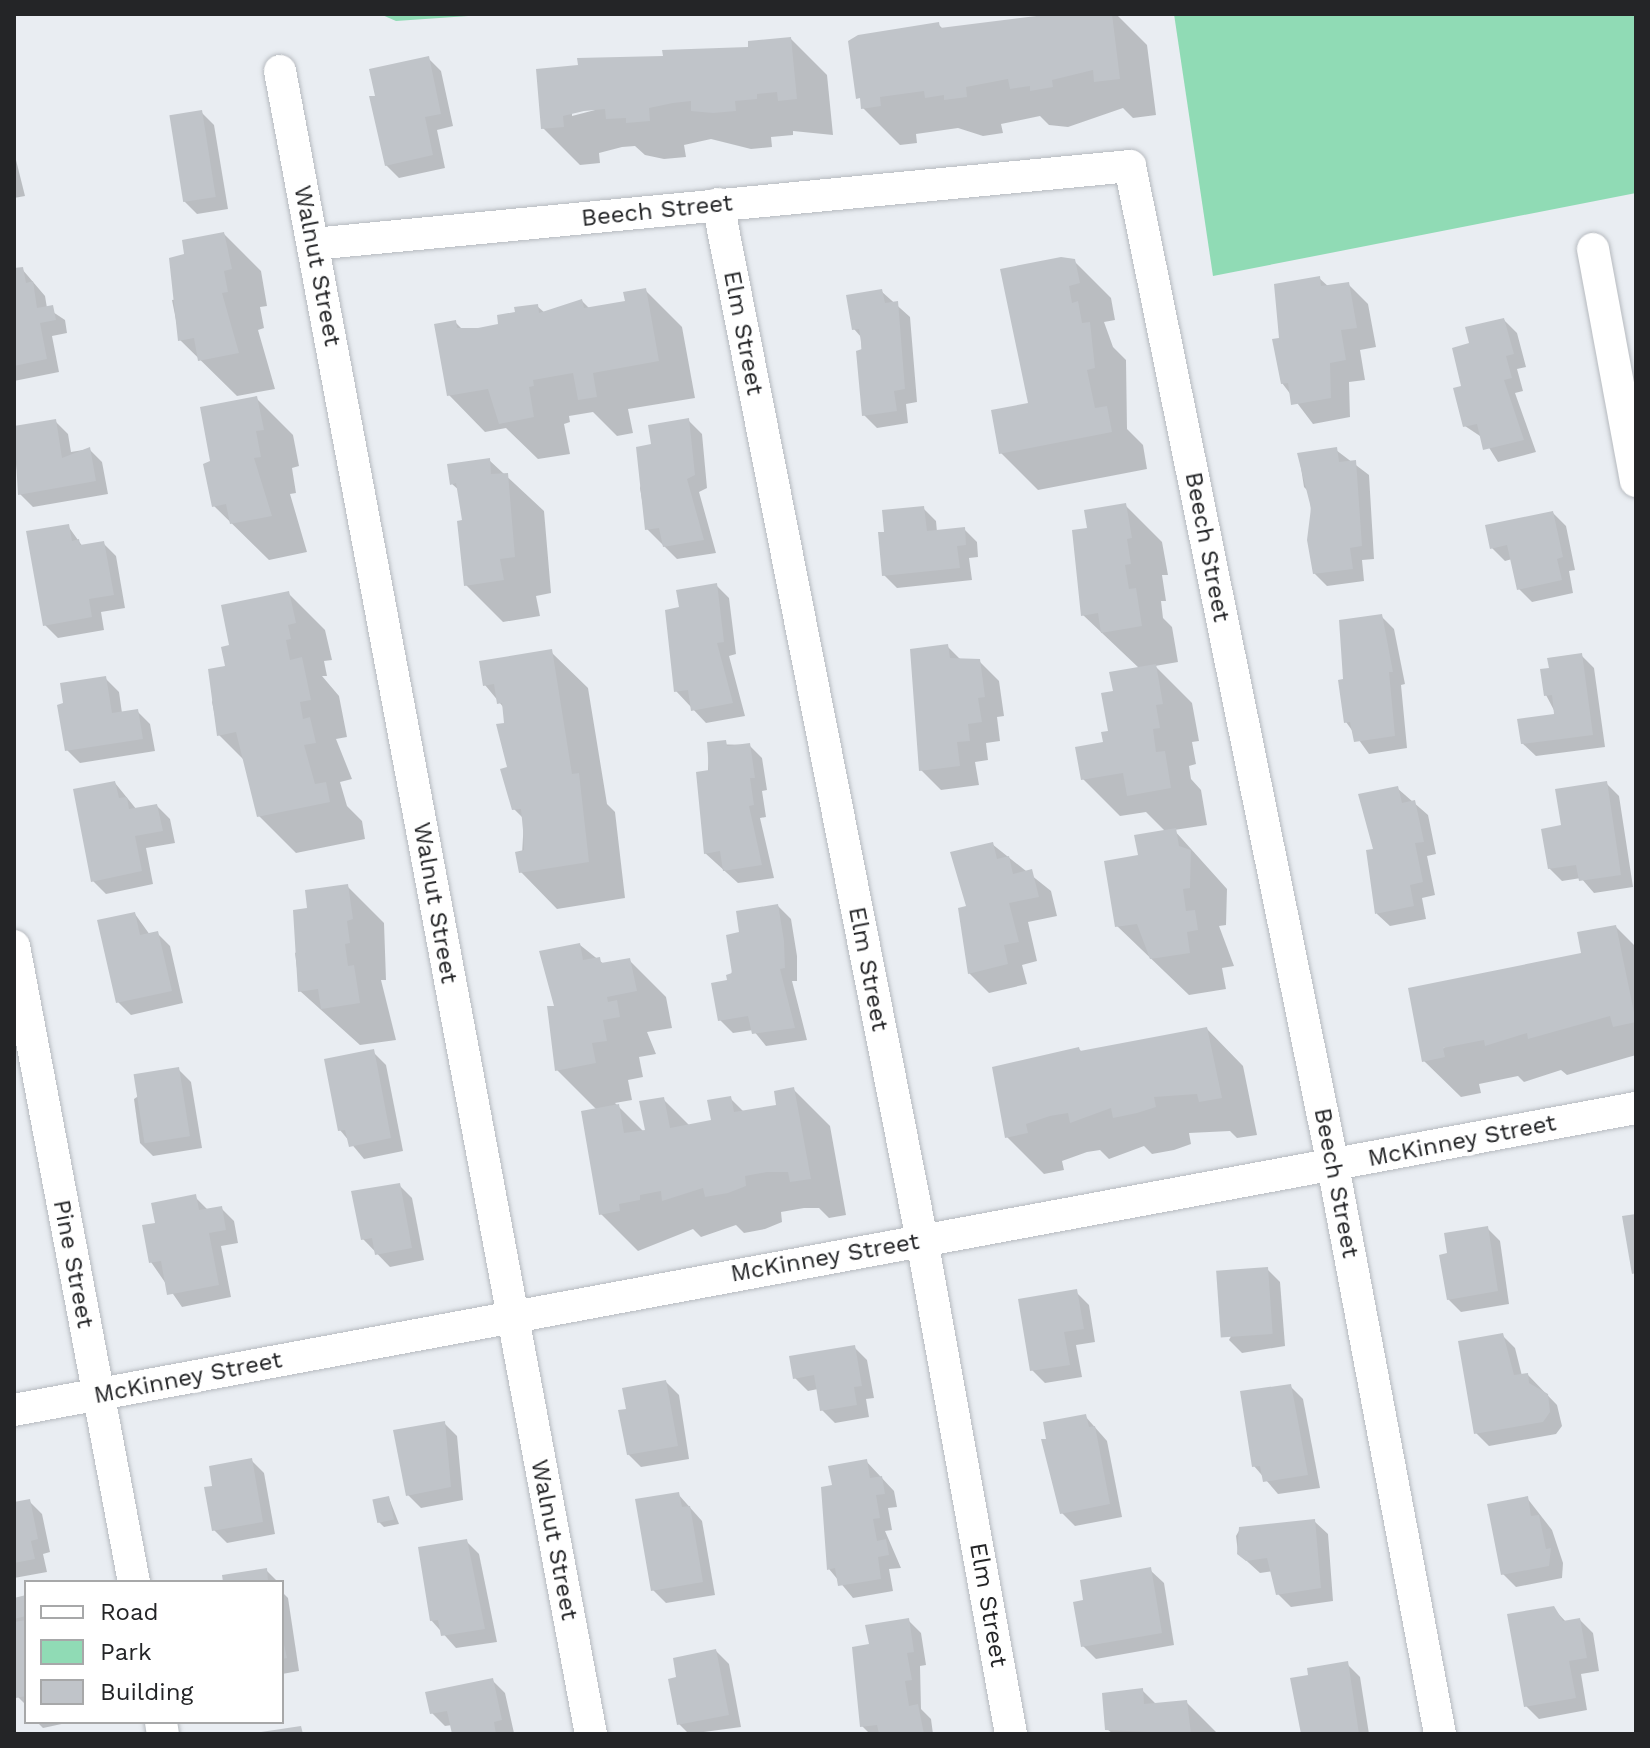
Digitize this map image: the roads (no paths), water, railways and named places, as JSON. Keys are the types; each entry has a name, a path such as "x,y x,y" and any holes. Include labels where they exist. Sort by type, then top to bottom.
{"street":[{"name":"Walnut Street","path":"280,71 510,1316 591,1734"},
{"name":"Beech Street","path":"313,244 1130,166 1333,1166 1440,1734"},
{"name":"Elm Street","path":"718,204 922,1240 1011,1734"},
{"path":"1593,249 1636,481"},
{"name":"Pine Street","path":"14,946 134,1580"},
{"name":"McKinney Street","path":"14,1410 1636,1108"}]}
